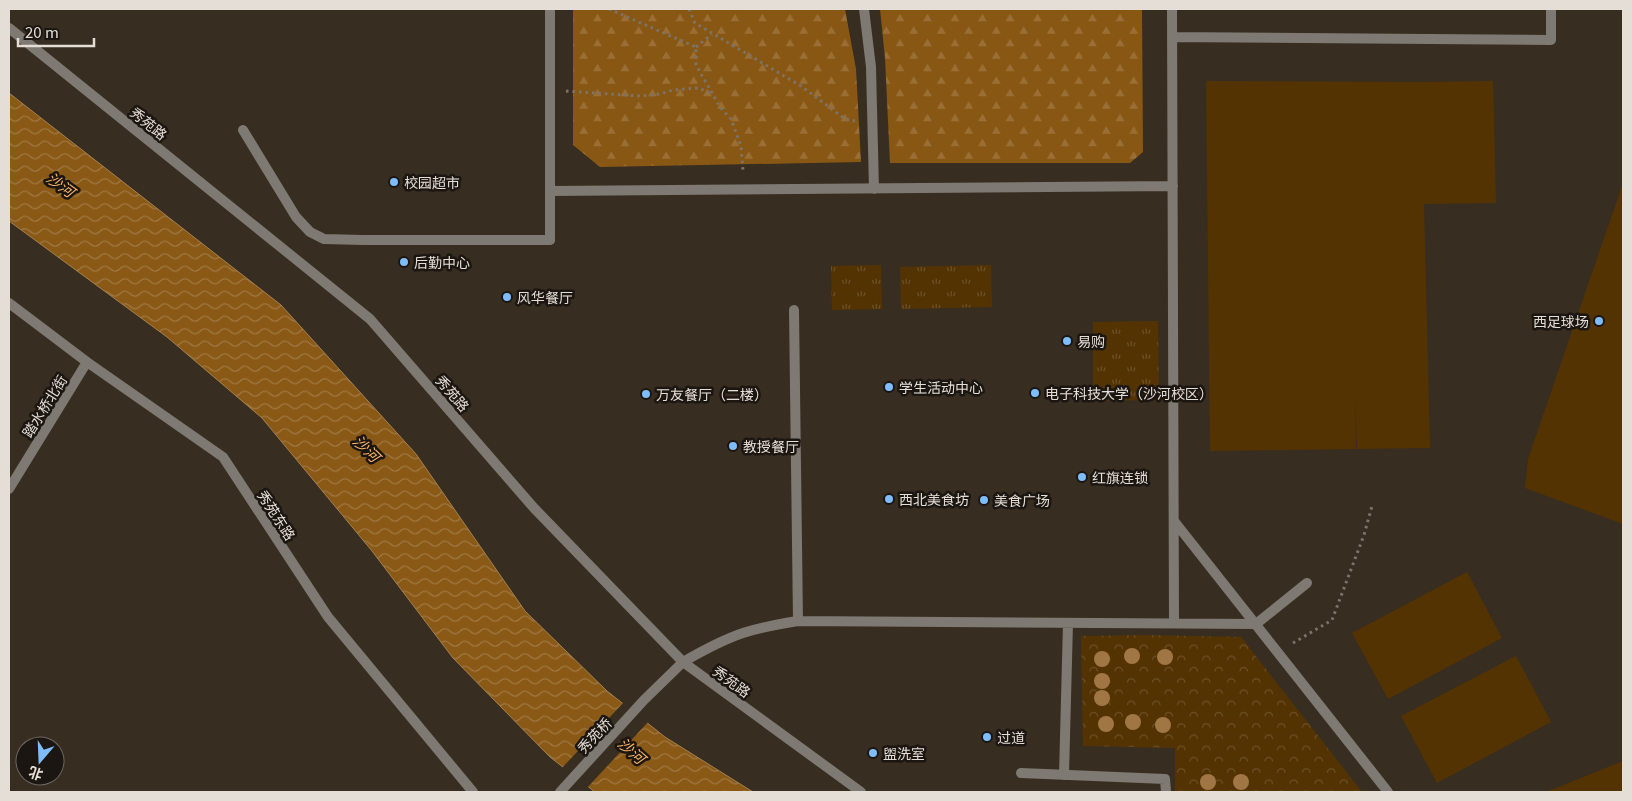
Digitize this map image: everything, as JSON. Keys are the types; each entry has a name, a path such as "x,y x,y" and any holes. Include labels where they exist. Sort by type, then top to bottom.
{"street":[{"path":"243,130 296,217 310,232 324,239 550,240 550,9"},
{"path":"864,9 871,67 874,189"},
{"path":"1172,9 1174,623"},
{"path":"1172,37 1551,40 1551,9"},
{"name":"秀苑路","path":"9,28 370,319 534,508 683,662 861,792"},
{"path":"550,191 1173,186"},
{"name":"秀苑东路","path":"9,303 87,362 223,457 328,617 473,792"},
{"path":"794,310 798,621"},
{"name":"踏水桥北街","path":"9,489 87,362"},
{"path":"1174,521 1388,792"},
{"path":"1256,624 1307,583"},
{"name":"秀苑桥","path":"562,790 644,700 683,662 704,650 742,633 763,627 798,621 1256,624"},
{"path":"1064,775 1068,623"},
{"path":"1021,773 1166,779 1166,792"}],"path":[{"path":"609,9 696,47"},
{"path":"688,9 695,23 801,86 845,119 872,126"},
{"path":"696,47 712,34"},
{"path":"696,47 696,65 720,107 731,119 741,146 744,190"},
{"path":"550,90 640,96 660,94 673,90 699,88 713,95"},
{"path":"1278,652 1332,620 1364,535 1372,506"}],"green space":[{"path":"573,9 845,9 856,69 861,162 600,167 573,145"},
{"path":"880,9 1142,9 1143,152 1130,163 890,163 885,58"},
{"path":"1206,81 1493,81 1496,203 1424,204 1430,448 1357,449 1355,395 1356,449 1210,451"},
{"name":"西足球场","path":"1623,183 1623,524 1525,488 1528,459"},
{"path":"881,265 882,309 832,310 831,266"},
{"path":"991,265 992,307 901,309 900,267"},
{"path":"1158,321 1159,400 1093,401 1093,322"},
{"path":"1467,572 1502,638 1388,699 1352,633"},
{"path":"1081,636 1241,637 1362,792 1175,792 1175,748 1083,746"},
{"path":"1516,656 1551,722 1437,783 1401,716"},
{"path":"1623,761 1623,792 1545,792 1556,788"}],"water":[{"name":"沙河","path":"9,93 281,305 416,454 525,611 607,691 665,737 753,792 595,792 550,757 453,658 372,551 262,418 167,337 9,221"}],"pier":[{"path":"624,702 649,721 586,789 561,769"}],"place":[{"name":"校园超市","path":"394,182"},
{"name":"后勤中心","path":"404,262"},
{"name":"风华餐厅","path":"507,297"},
{"name":"西足球场","path":"1599,321"},
{"name":"易购","path":"1067,341"},
{"name":"学生活动中心","path":"889,387"},
{"name":"电子科技大学（沙河校区）","path":"1035,393"},
{"name":"万友餐厅（二楼）","path":"646,394"},
{"name":"教授餐厅","path":"733,446"},
{"name":"红旗连锁","path":"1082,477"},
{"name":"西北美食坊","path":"889,499"},
{"name":"美食广场","path":"984,500"},
{"name":"过道","path":"987,737"},
{"name":"盥洗室","path":"873,753"}]}
